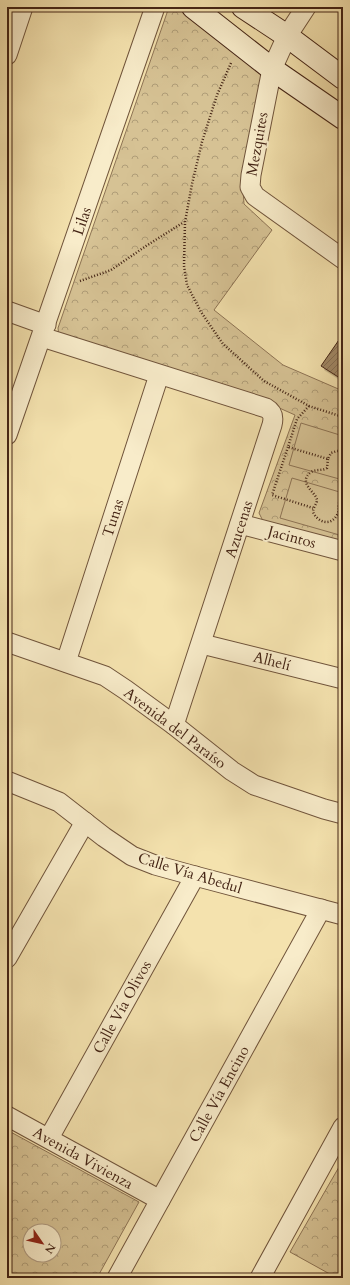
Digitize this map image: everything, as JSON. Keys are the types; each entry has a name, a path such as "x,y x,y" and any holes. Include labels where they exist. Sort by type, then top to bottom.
{"street":[{"path":"7,55 23,7"},
{"name":"Lilas","path":"7,435 155,7"},
{"path":"193,7 272,69 343,118"},
{"path":"243,7 287,36 343,78"},
{"name":"Mezquites","path":"306,7 287,36 272,69 251,171 250,187 255,196 343,259"},
{"path":"7,311 44,331 159,375"},
{"name":"Azucenas","path":"159,375 266,408 273,415 274,419 202,644 174,725"},
{"name":"Tunas","path":"66,662 159,375"},
{"name":"Jacintos","path":"240,524 343,551"},
{"name":"Avenida del Paraíso","path":"7,642 104,676 126,690 174,725 232,771 254,785 343,814"},
{"name":"Alhelí","path":"202,644 343,679"},
{"name":"Calle Vía Abedul","path":"7,781 59,802 104,837 132,856 155,865 343,915"},
{"path":"7,958 85,822"},
{"name":"Calle Vía Olivos","path":"49,1138 195,876"},
{"name":"Calle Vía Encino","path":"117,1278 321,909"},
{"name":"Avenida Vivienza","path":"7,1116 160,1200"},
{"path":"260,1278 343,1127"}],"path":[{"path":"240,44 217,95 202,142 192,184 185,222 184,266 188,285 205,318 223,344 264,381 309,406 343,417"},
{"path":"60,284 83,281 111,270 185,222"},
{"path":"309,406 297,419 272,495 313,508"},
{"path":"288,447 328,459"},
{"path":"343,452 337,451 331,453 328,459 327,468 310,473 307,478 307,486 310,492 315,495 317,500 313,508 313,512 318,520 324,522 333,520 338,513 339,503 343,502"},
{"path":"338,513 343,515"}],"green space":[{"path":"169,7 178,7 269,72 243,189 244,204 272,230 214,310 283,365 343,391 343,543 263,521 259,513 295,415 248,394 59,337 58,328"},
{"path":"301,423 343,436 343,480 289,465"},
{"path":"292,478 343,493 343,536 280,518"},
{"path":"7,1130 139,1202 97,1278 7,1278"},
{"path":"343,1160 343,1278 337,1278 290,1252"}],"building":[{"path":"343,334 343,380 321,366"}]}
